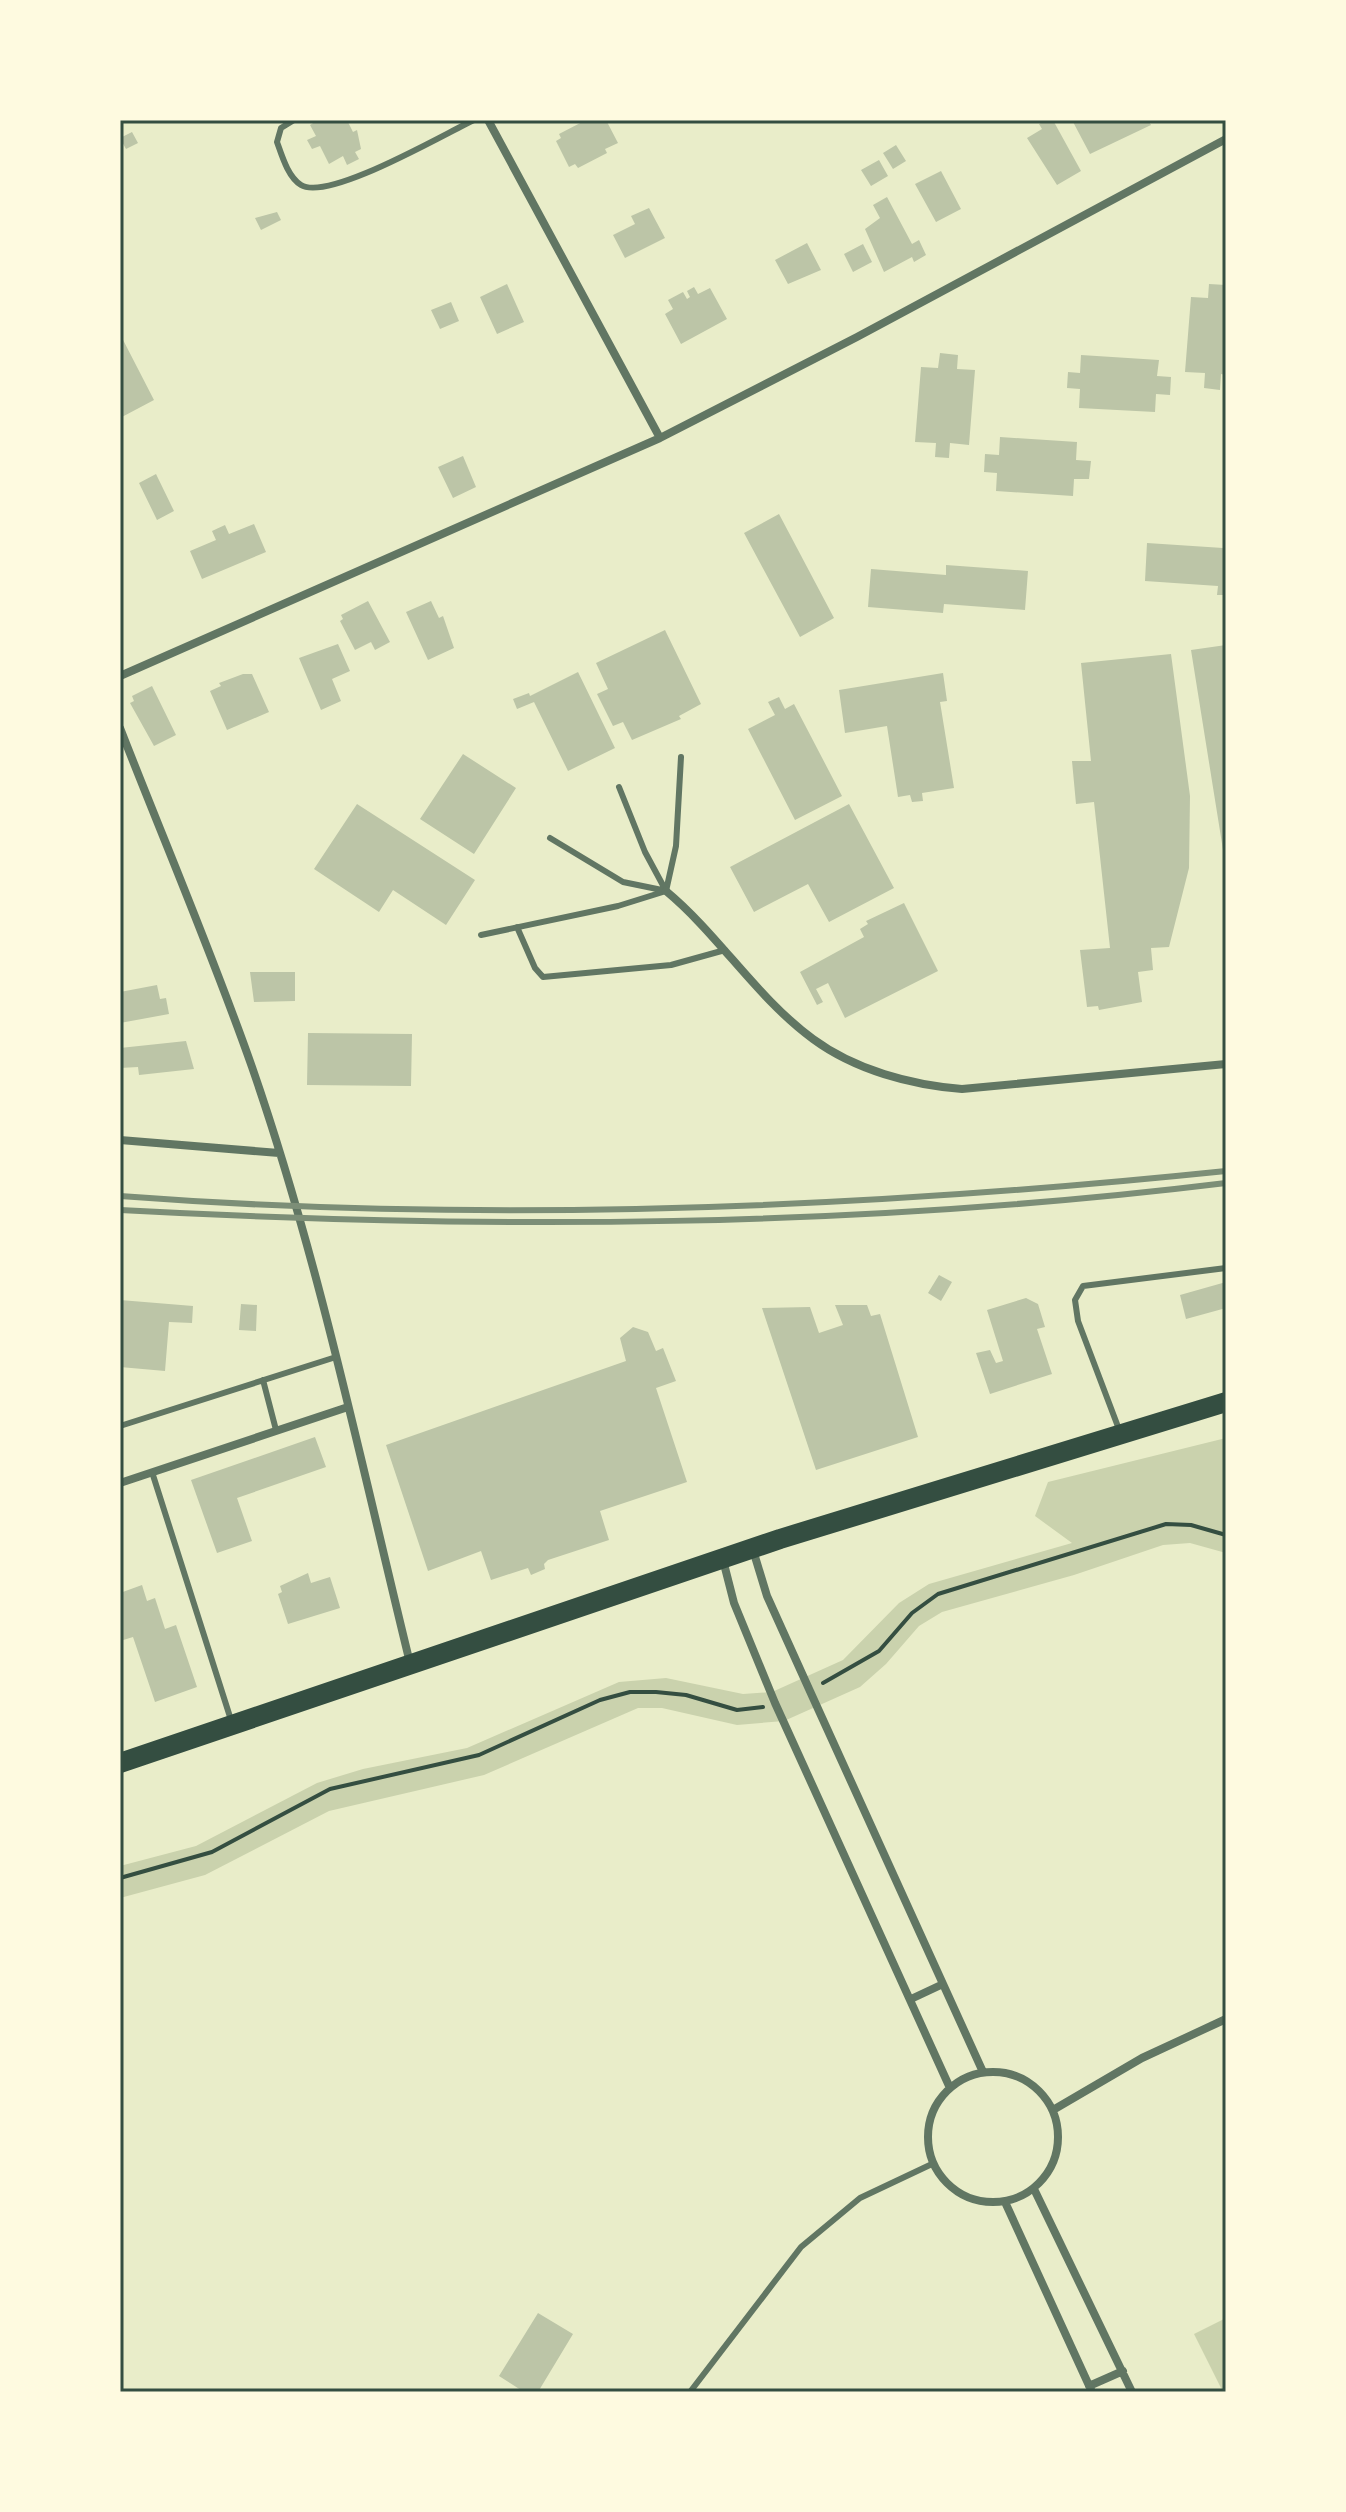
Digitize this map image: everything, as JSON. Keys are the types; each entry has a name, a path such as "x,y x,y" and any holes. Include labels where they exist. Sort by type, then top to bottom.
{"main road":[{"path":"120,1763 752,1548 1226,1402"}],"street":[{"path":"488,120 660,438"},
{"path":"120,676 660,438 857,337 1226,139"},
{"path":"120,728 252,1066 279,1153 336,1357 410,1663"},
{"path":"666,891 701,920 785,1015 814,1040 885,1074 921,1086 962,1089 1226,1064"},
{"path":"120,1140 279,1153"},
{"path":"120,1483 348,1407"},
{"path":"752,1548 785,1636 983,2072"},
{"path":"723,1558 734,1603 775,1703 950,2088"},
{"path":"911,1999 943,1984"},
{"path":"1053,2110 1142,2058 1226,2019"},
{"path":"983,2072 1004,2073 1024,2080 1041,2092 1053,2110 1058,2131 1057,2153 1048,2172 1034,2189 1005,2202 983,2203 962,2196 944,2183 932,2164 927,2144 928,2123 936,2104 950,2088 983,2072"},
{"path":"1034,2189 1132,2392"},
{"path":"1005,2202 1090,2389 1123,2371"}],"lane":[{"path":"294,120 281,128 277,142 289,172 299,184 310,189 354,178 474,120"},
{"path":"666,891 676,846 681,757"},
{"path":"619,787 645,852 666,891"},
{"path":"550,838 623,882 666,891"},
{"path":"481,935 618,906 666,891"},
{"path":"517,927 535,968 543,977 671,965 725,950"},
{"path":"1121,1434 1078,1321 1075,1300 1083,1286 1226,1268"},
{"path":"120,1426 336,1357"},
{"path":"263,1380 276,1430"},
{"path":"152,1472 233,1724"},
{"path":"690,2392 801,2247 860,2198 932,2164"}],"path":[{"path":"827,1681 879,1651 912,1613 938,1594 1166,1524 1191,1525 1226,1535"},
{"path":"120,1878 212,1852 330,1789 479,1755 600,1700 630,1692 686,1695 737,1710 762,1707"}],"green space":[{"path":"1226,1438 1226,1553 1190,1543 1163,1545 1074,1575 942,1612 919,1626 886,1664 860,1687 784,1721 737,1725 662,1708 638,1708 484,1775 329,1811 205,1875 120,1898 120,1866 196,1846 317,1783 363,1769 467,1748 619,1682 666,1678 743,1694 772,1692 843,1660 899,1603 929,1584 1072,1543 1035,1516 1048,1482"},
{"path":"1226,2318 1226,2392 1223,2392 1194,2334"}],"building":[{"path":"318,120 347,120 353,132 357,130 361,149 355,152 359,159 347,165 343,156 329,164 320,146 312,149 307,140 316,136 310,125"},
{"path":"586,120 606,120 618,143 605,149 607,153 578,168 575,164 569,167 556,141 561,138 559,134"},
{"path":"1046,120 1054,122 1081,171 1057,185 1027,138 1042,129 1039,124"},
{"path":"1072,120 1148,120 1151,125 1090,154"},
{"path":"132,132 138,143 126,149 120,138"},
{"path":"896,145 906,161 893,169 883,153"},
{"path":"879,160 888,176 871,186 861,170"},
{"path":"941,171 961,209 936,222 915,184"},
{"path":"887,197 912,244 919,240 926,255 914,262 912,257 884,272 865,229 880,218 873,205"},
{"path":"649,208 665,238 625,258 613,235 635,224 631,216"},
{"path":"277,212 281,220 261,230 255,218"},
{"path":"807,243 821,270 788,284 775,260"},
{"path":"863,244 872,262 853,272 844,254"},
{"path":"507,284 524,322 497,334 480,297"},
{"path":"1209,284 1226,285 1226,375 1221,374 1220,390 1204,388 1205,373 1185,372 1191,297 1208,298"},
{"path":"694,287 698,294 710,288 727,319 681,344 665,314 673,309 668,300 683,292 687,299 690,297 687,291"},
{"path":"451,302 459,321 440,329 431,310"},
{"path":"120,334 154,400 120,418"},
{"path":"940,353 958,355 957,369 975,370 969,445 950,443 949,458 935,457 936,443 915,442 921,367 938,368"},
{"path":"1081,355 1159,360 1157,376 1171,377 1170,395 1156,394 1155,412 1079,408 1080,389 1067,388 1068,372 1080,373"},
{"path":"1000,437 1077,442 1076,460 1091,461 1089,479 1074,479 1073,496 996,491 997,473 984,472 985,454 999,455"},
{"path":"463,456 476,487 453,498 438,467"},
{"path":"156,474 174,511 157,520 139,483"},
{"path":"779,514 834,618 800,637 744,533"},
{"path":"254,524 266,552 202,579 190,551 216,540 212,531 225,525 229,534"},
{"path":"1147,543 1223,548 1226,595 1217,595 1218,586 1145,581"},
{"path":"946,565 1028,571 1025,610 944,604 943,613 868,607 871,569 946,575"},
{"path":"368,601 390,642 375,650 371,642 355,650 340,621 343,619 341,615"},
{"path":"431,601 439,618 443,616 454,648 428,660 406,612"},
{"path":"665,630 701,704 679,716 681,719 632,740 623,722 613,726 597,694 608,689 596,663"},
{"path":"338,644 350,671 332,679 341,701 321,710 299,658"},
{"path":"1226,645 1226,856 1224,856 1191,650"},
{"path":"1171,654 1190,796 1189,868 1169,947 1151,948 1153,970 1138,972 1142,1002 1099,1010 1098,1006 1087,1007 1080,950 1110,948 1094,802 1076,804 1072,761 1091,761 1081,663"},
{"path":"578,672 615,748 568,771 534,702 517,709 513,699 529,693 530,696"},
{"path":"943,673 947,701 940,702 954,788 922,793 923,801 912,802 910,795 898,797 887,726 845,733 839,690"},
{"path":"252,674 269,712 227,730 210,691 221,686 219,683"},
{"path":"152,686 176,735 154,746 130,703 134,701 132,696"},
{"path":"779,697 785,709 794,704 842,796 795,820 748,729 775,715 768,702"},
{"path":"463,754 516,788 474,854 420,819"},
{"path":"357,804 475,880 446,925 393,890 379,912 314,869"},
{"path":"849,804 894,888 829,922 808,884 754,912 730,867"},
{"path":"904,903 938,971 845,1018 828,983 816,989 823,1002 817,1005 800,972 864,937 860,929 868,924 866,921"},
{"path":"250,972 295,972 295,1001 254,1002"},
{"path":"157,985 160,999 166,998 169,1014 120,1023 120,992"},
{"path":"308,1033 412,1034 411,1086 307,1085"},
{"path":"186,1041 194,1069 139,1075 138,1067 120,1068 120,1048"},
{"path":"939,1275 952,1282 941,1301 928,1293"},
{"path":"1226,1282 1226,1308 1186,1319 1180,1295"},
{"path":"1026,1298 1038,1304 1045,1327 1037,1329 1052,1374 990,1394 976,1353 990,1350 996,1363 1003,1361 987,1310"},
{"path":"120,1300 193,1306 192,1323 169,1322 165,1371 120,1367"},
{"path":"241,1304 257,1305 256,1331 239,1330"},
{"path":"835,1305 867,1305 871,1316 880,1314 918,1437 816,1470 762,1308 810,1307 819,1333 843,1325"},
{"path":"633,1327 648,1332 656,1351 663,1348 676,1381 656,1388 687,1482 600,1511 609,1540 548,1560 544,1564 545,1569 531,1575 528,1568 491,1580 481,1551 428,1571 386,1445 626,1361 620,1338"},
{"path":"315,1437 326,1467 237,1498 252,1541 217,1553 191,1480"},
{"path":"308,1573 311,1583 330,1577 340,1608 288,1624 278,1594 282,1592 280,1586"},
{"path":"142,1585 147,1601 155,1598 165,1629 176,1625 197,1687 155,1702 133,1637 120,1641 120,1593"},
{"path":"538,2313 573,2334 538,2392 524,2392 499,2376"}],"railway":[{"path":"120,1196 258,1205 396,1209 673,1208 950,1195 1226,1171"},
{"path":"120,1210 397,1221 673,1221 950,1209 1226,1183"}]}
